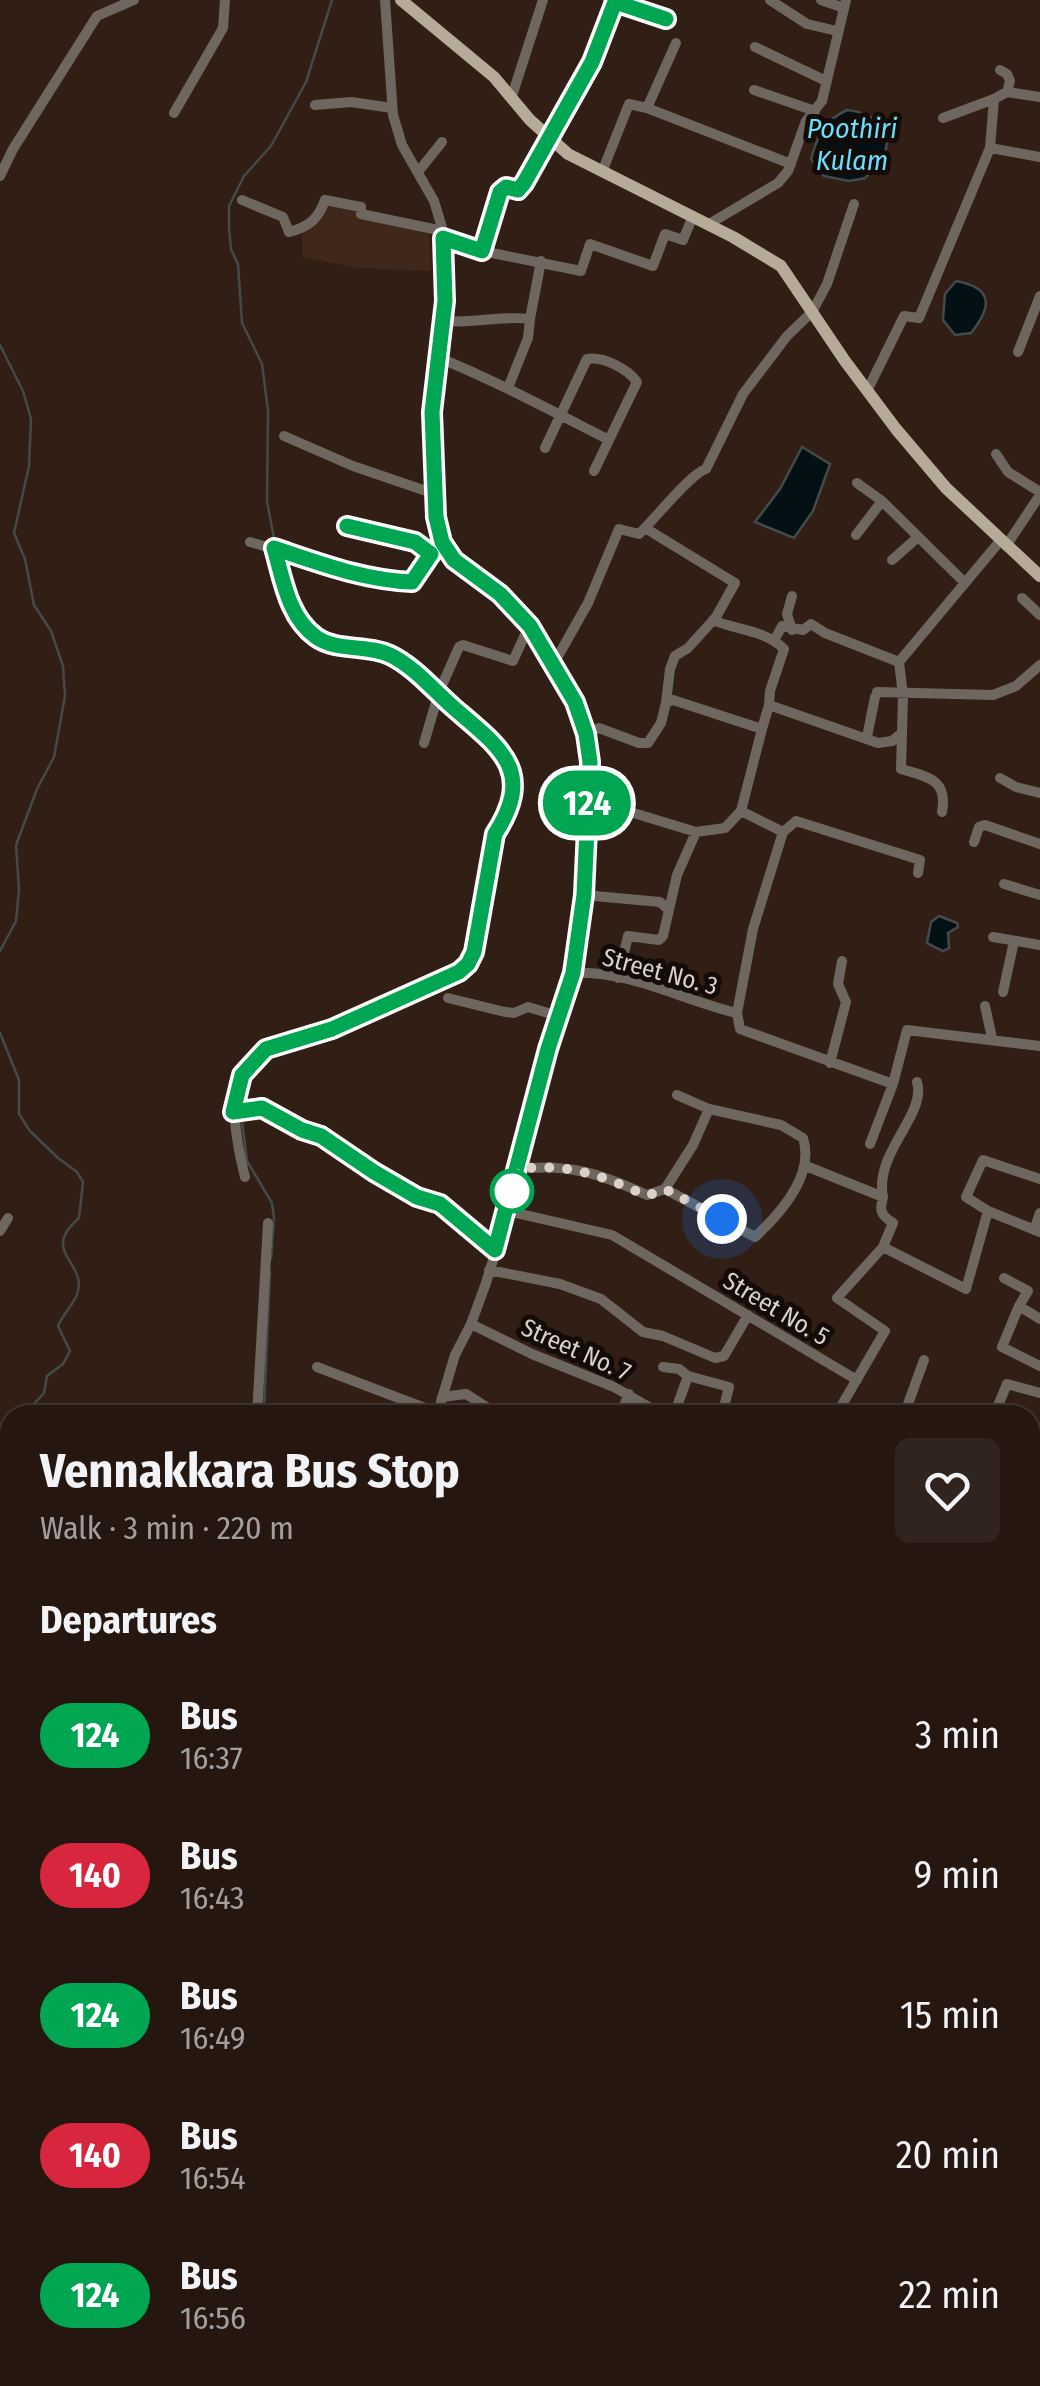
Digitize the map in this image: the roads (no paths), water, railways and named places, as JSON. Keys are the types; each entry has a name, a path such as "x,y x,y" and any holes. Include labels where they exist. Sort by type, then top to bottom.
{"main road":[{"path":"401,0 494,77 548,138 568,154 693,216 781,266 867,391 946,488 1040,576"}],"street":[{"path":"0,176 12,150 97,16 134,0"},
{"path":"174,113 223,28 225,0"},
{"path":"385,0 392,108 402,146 434,201 443,235 445,301 432,412 436,517 444,546 454,560 500,594 530,626 575,702 590,762 584,895 573,973 490,1270 455,1355 440,1405"},
{"path":"512,96 543,0"},
{"path":"770,0 807,24 837,31"},
{"path":"708,224 778,183 791,164 800,134 822,101 845,4 821,0"},
{"path":"482,251 500,192 506,187 521,188 592,62 612,1 666,19"},
{"path":"647,108 676,43"},
{"path":"754,47 824,80"},
{"path":"1000,70 1010,81 1007,92"},
{"path":"754,90 815,110"},
{"path":"944,118 1007,92 1040,97"},
{"path":"867,391 904,316 919,318 990,148 994,98"},
{"path":"315,106 351,102 392,108"},
{"path":"602,172 628,104 791,164"},
{"path":"418,172 442,142"},
{"path":"990,148 1040,157"},
{"path":"242,200 283,217 288,232 307,228 321,212 325,200 361,207 361,214 443,235 482,251 581,271 590,244 653,266 665,234 683,240 693,216"},
{"path":"554,665 588,603 619,529 639,534 667,508 694,473 706,469 743,394 812,312 828,284 854,204"},
{"path":"508,388 528,338 540,261"},
{"path":"1018,352 1040,296"},
{"path":"442,321 530,319"},
{"path":"545,448 587,359 595,357 623,369 637,382 594,471"},
{"path":"437,358 508,388 610,440"},
{"path":"284,436 436,494"},
{"path":"942,812 945,796 938,784 901,769 903,694 899,662 963,581 1003,544 1040,493 1008,472 996,454"},
{"path":"857,483 882,501 963,581"},
{"path":"856,535 882,501"},
{"path":"347,526 415,542 431,554"},
{"path":"586,734 599,728 648,743 661,722 675,656 688,648 713,620 735,583 645,528"},
{"path":"892,560 918,537"},
{"path":"250,542 301,560 366,576 412,582 431,554 444,546"},
{"path":"245,1177 233,1112 242,1075 266,1049 310,1037 381,1008 459,972 472,958 495,834 510,804 513,776 506,756 497,746 440,692 388,654 314,636 292,607 277,549"},
{"path":"792,596 787,614 792,630"},
{"path":"1022,598 1040,615"},
{"path":"586,836 614,829 627,812 696,832 725,828 742,811 770,691 784,649 774,641 713,620"},
{"path":"774,641 782,626 803,630 811,624 899,662"},
{"path":"424,743 459,647 513,662 530,626"},
{"path":"867,737 876,695 1000,694 1040,665"},
{"path":"666,702 673,700 762,729"},
{"path":"769,705 878,743 892,741 902,733"},
{"path":"1000,778 1016,788 1040,793"},
{"path":"742,811 783,832"},
{"path":"736,1013 752,929 783,832 796,821 920,860 918,872"},
{"path":"974,842 979,827 985,825 1040,844"},
{"path":"618,978 628,936 659,940 676,875 696,832"},
{"path":"1004,884 1040,895"},
{"path":"584,895 660,902 668,908"},
{"path":"993,937 1040,945"},
{"path":"1003,992 1014,941"},
{"path":"842,961 838,984 846,1002 830,1062 892,1084"},
{"name":"Street No. 3","path":"573,973 589,972 660,987 736,1013 740,1029 830,1062"},
{"path":"448,998 505,1012 528,1007 558,1016"},
{"path":"985,1006 992,1038"},
{"path":"870,1144 907,1030 1040,1046"},
{"path":"842,1405 885,1330 837,1298 884,1247 892,1223 882,1216 880,1181 889,1152 918,1102 916,1082"},
{"path":"665,1189 754,1237 791,1198 808,1153 803,1138 780,1125 709,1110 676,1095"},
{"path":"233,1112 262,1108 321,1136 417,1197 440,1204 495,1250"},
{"path":"518,1169 538,1166 591,1172 647,1196 665,1189 693,1145 709,1110"},
{"path":"1040,1180 983,1160 966,1196 988,1211 1037,1231 1040,1212"},
{"path":"806,1166 883,1197"},
{"name":"Street No. 5","path":"508,1211 612,1235 857,1380"},
{"path":"884,1247 966,1289 988,1211"},
{"path":"0,1232 8,1218"},
{"path":"257,1405 268,1223"},
{"path":"490,1270 560,1284 601,1298 643,1332 710,1356 724,1356 748,1315"},
{"path":"1004,1278 1028,1291 1002,1347 1040,1366"},
{"path":"1019,1306 1040,1319"},
{"name":"Street No. 7","path":"471,1324 647,1405"},
{"path":"908,1405 924,1360"},
{"path":"317,1367 414,1405"},
{"path":"663,1367 728,1387 724,1405"},
{"path":"678,1405 688,1376"},
{"path":"998,1405 1007,1384 1040,1394"},
{"path":"442,1397 466,1394 483,1405"},
{"path":"624,1405 629,1394"}],"water":[{"name":"Poothiri Kulam","path":"847,110 877,122 887,143 882,159 865,178 849,181 824,176 811,159 823,129"},
{"path":"956,281 978,289 986,300 983,315 971,333 955,335 943,320 945,294"},
{"path":"802,447 830,464 813,511 794,538 755,522 780,489"},
{"path":"939,916 958,927 948,933 949,948 943,951 927,943 931,922"}],"waterway":[{"path":"275,544 267,501 268,411 262,364 242,323 229,206 244,176 271,146 306,82 332,0"},
{"path":"0,345 23,391 31,419 29,466 14,533 25,559 34,605 51,631 63,666 65,696 54,757 16,845 16,921 0,951"},
{"path":"505,750 516,774"},
{"path":"464,972 477,956"},
{"path":"0,1033 19,1080 19,1114 30,1131 77,1172 83,1182 79,1218 63,1239 63,1248 78,1280 77,1295 58,1326 70,1351 63,1364 47,1376 44,1393 33,1405"},
{"path":"241,1105 259,1066 274,1053 296,1044"},
{"path":"241,1114 247,1161 272,1203 271,1259"},
{"path":"264,1405 270,1272"}]}
